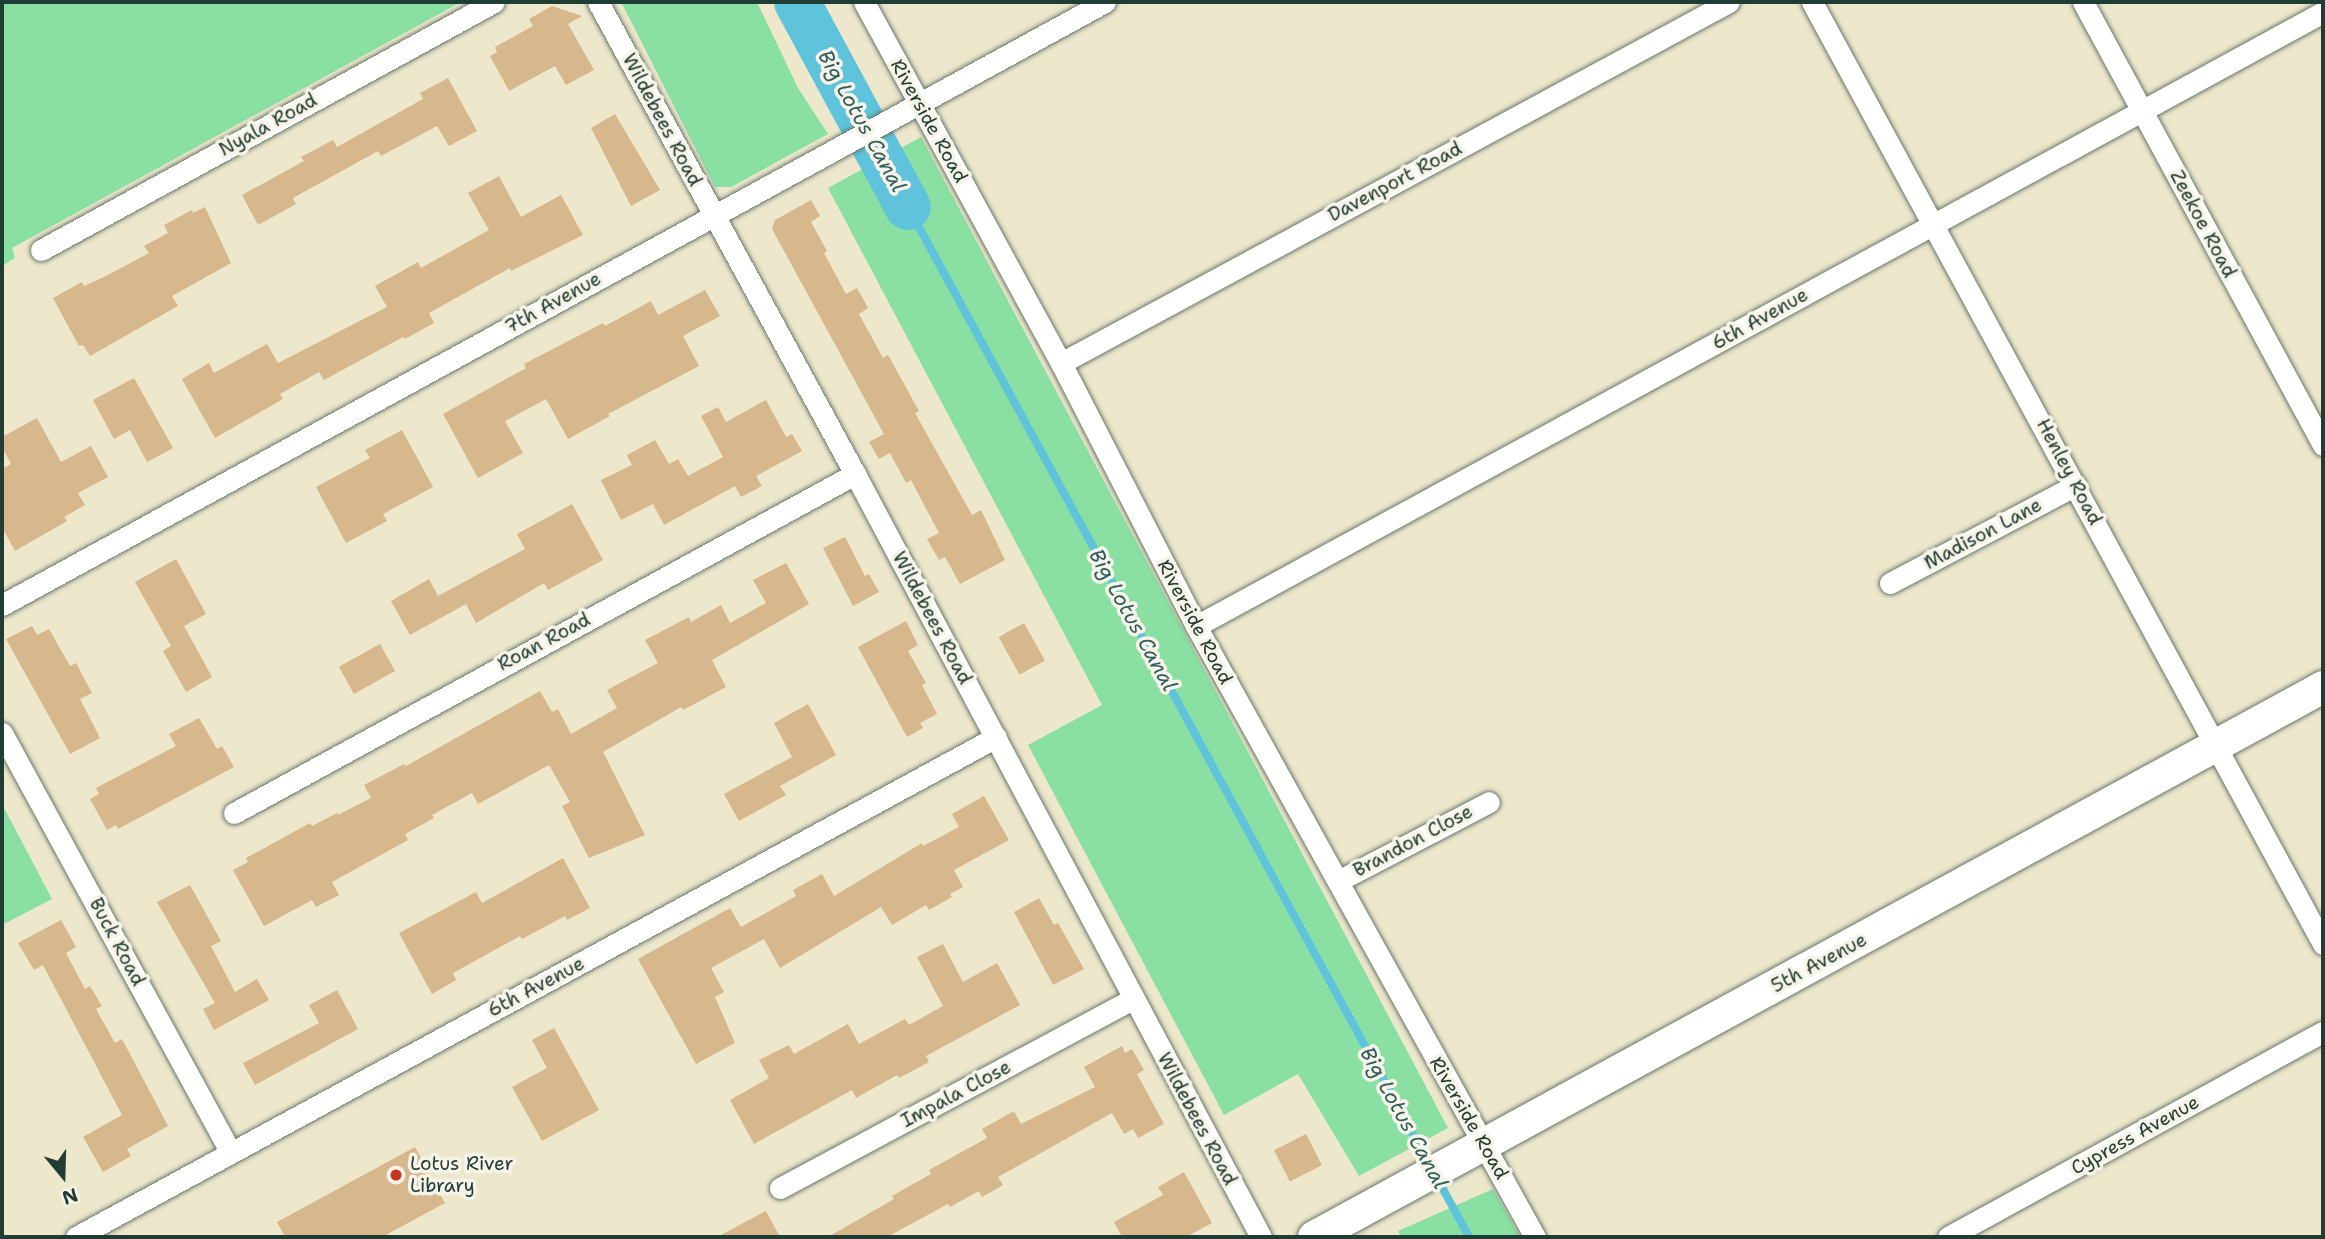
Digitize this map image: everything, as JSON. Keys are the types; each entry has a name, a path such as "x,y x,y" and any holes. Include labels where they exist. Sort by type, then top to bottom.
{"main road":[{"name":"5th Avenue","path":"1314,1237 2323,687"}],"street":[{"name":"Nyala Road","path":"41,250 494,2"},
{"name":"Wildebees Road","path":"597,2 855,474 1261,1237"},
{"name":"Riverside Road","path":"864,2 1061,363 1196,626 1535,1237"},
{"name":"7th Avenue","path":"2,605 1105,2"},
{"name":"Davenport Road","path":"1061,363 1729,2"},
{"name":"Henley Road","path":"1812,2 2323,944"},
{"name":"Zeekoe Road","path":"2083,2 2323,445"},
{"name":"6th Avenue","path":"1196,626 2323,12"},
{"name":"Roan Road","path":"234,813 855,474"},
{"name":"Madison Lane","path":"1890,583 2076,485"},
{"name":"Buck Road","path":"2,733 230,1153"},
{"name":"6th Avenue","path":"76,1237 996,737"},
{"name":"Brandon Close","path":"1338,881 1489,802"},
{"name":"Impala Close","path":"780,1188 1132,999"},
{"name":"Cypress Avenue","path":"1948,1237 2323,1032"}],"green space":[{"path":"2,2 461,2 12,248 15,258 2,266"},
{"path":"621,2 757,2 798,88 828,134 731,187 715,187"},
{"path":"921,137 1448,1128 1359,1176 1298,1074 1224,1115 1028,745 1102,705 828,188"},
{"path":"2,804 52,899 2,925"},
{"path":"1493,1189 1520,1237 1401,1237 1398,1231"}],"building":[{"path":"552,6 582,16 568,24 594,70 566,85 555,66 509,91 490,56 497,52 495,47 533,26 529,19"},
{"path":"448,78 477,131 449,146 437,126 381,156 378,151 293,198 296,204 258,225 242,195 304,161 301,157 333,140 337,147 423,99 420,93"},
{"path":"615,114 660,190 631,206 591,128"},
{"path":"499,176 521,217 561,195 583,235 511,271 510,268 429,313 434,323 405,339 403,337 324,380 319,372 280,394 283,399 215,438 182,379 209,363 214,373 267,344 278,363 387,307 375,286 418,262 421,268 489,230 468,193"},
{"path":"811,200 820,216 811,222 846,294 857,288 868,308 859,314 883,358 888,355 919,411 915,413 972,515 981,510 1005,560 960,584 945,557 939,560 927,539 939,533 911,480 906,483 890,453 879,459 869,442 884,434 772,229 775,220"},
{"path":"205,207 231,263 172,296 178,306 90,356 83,345 79,346 53,298 82,282 84,286 104,277 149,253 144,246 168,233 164,225 192,210 193,213"},
{"path":"705,290 720,316 683,336 699,366 608,414 610,416 568,439 546,399 505,421 523,453 478,478 443,414 526,368 524,364 603,323 605,326 651,301 658,315"},
{"path":"134,378 173,448 147,462 130,430 114,439 93,400"},
{"path":"766,400 786,437 792,434 802,451 756,476 762,486 741,497 735,486 664,525 653,504 621,520 601,480 632,465 627,455 655,440 669,464 678,459 688,476 723,457 701,416 718,407 726,422"},
{"path":"37,418 61,462 91,446 108,477 78,493 85,505 64,517 67,521 15,551 2,527 2,469 11,464 2,447 2,437"},
{"path":"402,430 433,487 383,514 387,521 346,543 316,487 370,458 365,450"},
{"path":"572,504 603,560 548,590 544,583 476,623 466,604 410,635 391,601 429,579 438,596 525,549 517,534"},
{"path":"845,537 865,576 869,574 879,592 853,606 823,548"},
{"path":"176,559 206,614 184,626 212,677 186,692 163,651 171,646 135,582"},
{"path":"786,563 809,604 712,660 726,687 683,710 681,707 603,752 645,835 589,858 562,806 570,802 549,765 478,804 472,793 432,815 434,818 405,834 408,840 332,882 339,895 316,907 312,900 264,926 233,870 248,862 246,858 310,823 312,826 371,798 364,785 404,764 406,766 540,691 552,712 558,709 571,734 617,708 607,690 658,663 645,640 689,617 691,622 721,605 730,623 766,603 753,580"},
{"path":"906,621 918,645 908,651 926,683 922,685 937,714 920,723 923,728 907,737 858,647"},
{"path":"1024,623 1045,661 1019,675 999,637"},
{"path":"32,626 37,635 49,629 70,666 76,663 92,693 80,699 100,738 70,754 6,639"},
{"path":"380,644 395,671 354,694 339,667"},
{"path":"808,704 836,755 780,786 786,795 739,821 724,794 792,757 774,723"},
{"path":"199,718 217,749 222,746 234,767 118,829 116,825 107,830 90,799 99,794 96,788 176,746 169,734"},
{"path":"984,796 1009,840 954,870 963,887 950,894 952,897 929,910 926,905 892,925 881,907 780,968 764,939 711,968 724,992 715,997 735,1043 696,1064 638,959 730,908 741,927 796,896 793,890 822,874 834,896 922,843 923,846 959,827 952,814"},
{"path":"563,858 590,908 567,920 565,916 522,939 520,936 453,973 456,980 432,994 399,933 476,892 482,903"},
{"path":"190,885 221,941 211,946 235,992 257,979 269,1000 214,1030 203,1009 215,1003 157,902"},
{"path":"1039,898 1054,925 1058,923 1084,969 1053,985 1014,912"},
{"path":"61,920 76,947 66,953 85,989 90,986 102,1006 96,1009 115,1043 122,1039 168,1126 127,1149 131,1156 103,1172 83,1137 122,1115 43,965 34,970 18,943"},
{"path":"943,944 963,982 997,963 1020,1005 926,1056 929,1062 899,1078 897,1075 856,1098 852,1090 754,1144 730,1100 769,1078 759,1060 789,1045 794,1054 848,1024 859,1044 905,1019 909,1025 943,1006 917,957"},
{"path":"337,990 358,1029 255,1085 243,1063 319,1023 309,1005"},
{"path":"554,1028 599,1110 542,1141 512,1087 547,1068 532,1040"},
{"path":"1122,1046 1125,1053 1132,1049 1144,1070 1137,1074 1164,1124 1138,1138 1133,1129 1124,1134 1112,1113 998,1177 1003,1185 982,1197 979,1191 950,1207 948,1204 887,1237 828,1237 894,1199 892,1196 931,1174 929,1170 987,1138 982,1129 1014,1111 1021,1124 1095,1087 1084,1067"},
{"path":"1306,1134 1322,1165 1290,1182 1274,1150"},
{"name":"Lotus River Library","path":"415,1147 445,1203 382,1237 285,1237 277,1222"},
{"path":"1184,1172 1212,1223 1186,1237 1122,1237 1114,1222 1163,1195 1158,1187"},
{"path":"766,1211 780,1237 717,1237"}],"waterway":[{"name":"Big Lotus Canal","path":"797,2 908,207"},
{"name":"Big Lotus Canal","path":"908,207 1431,1167"},
{"name":"Big Lotus Canal","path":"1437,1178 1469,1237"}],"place":[{"name":"Lotus River Library","path":"396,1175"}]}
